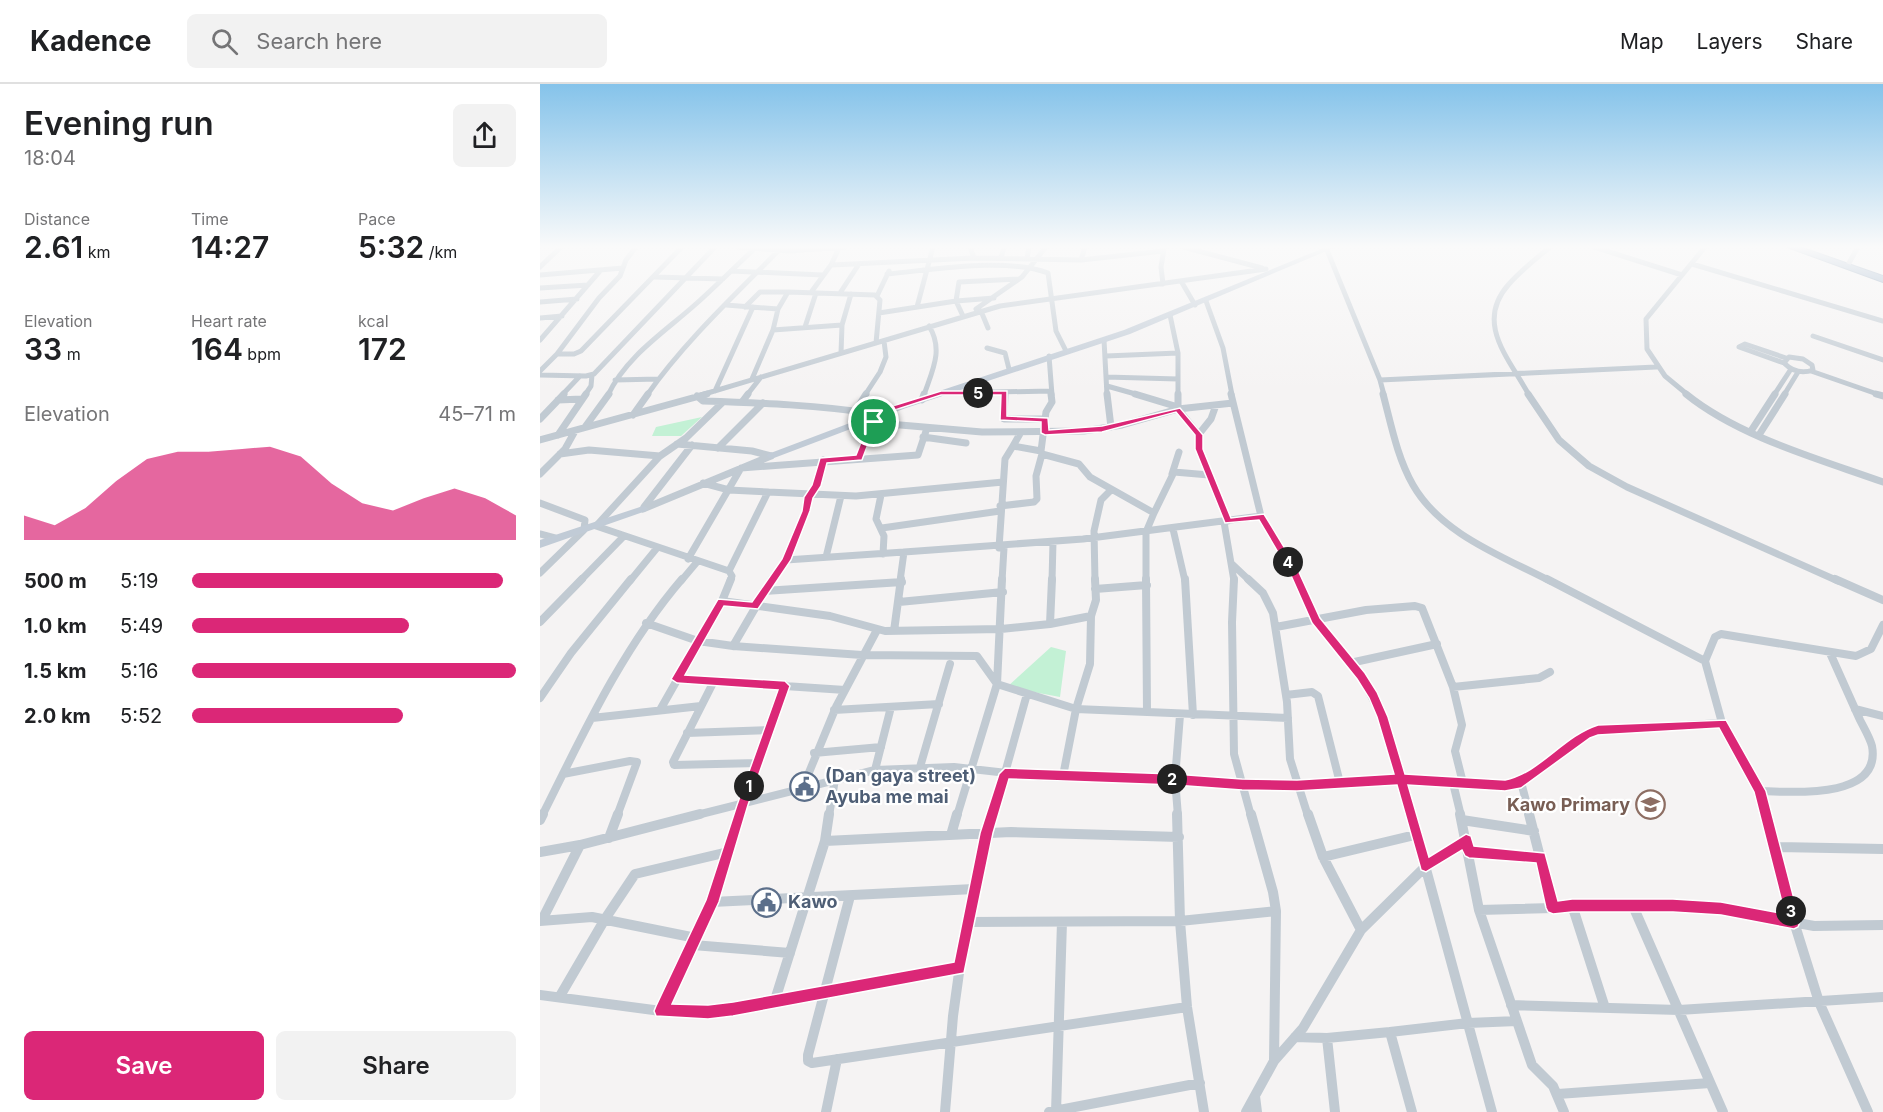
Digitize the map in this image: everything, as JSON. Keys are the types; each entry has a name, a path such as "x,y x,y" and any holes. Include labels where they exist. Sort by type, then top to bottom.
{"street":[{"path":"540,340 580,295"},
{"path":"540,373 602,295"},
{"path":"557,354 574,354 581,351 637,295"},
{"path":"540,373 592,375 670,295"},
{"path":"585,428 606,400 615,380 672,322 704,295"},
{"path":"633,415 658,379 736,295"},
{"path":"745,307 757,295"},
{"path":"752,379 773,330 778,309 786,295"},
{"path":"805,327 813,295"},
{"path":"841,353 842,325 851,295"},
{"path":"875,295 880,300 876,343"},
{"path":"917,307 920,295"},
{"path":"957,295 956,301 967,315"},
{"path":"967,315 998,295"},
{"path":"1051,295 1056,331 1066,351"},
{"path":"540,440 633,415 981,311 1075,295"},
{"path":"1189,295 1195,305"},
{"path":"540,544 643,509 771,456 941,393 1104,339 1218,295"},
{"path":"1348,295 1380,380 1404,467 1413,487 1440,518 1465,537 1705,661"},
{"path":"1501,295 1493,311 1494,329 1532,402 1553,435 1568,450 1589,465 1760,548 1883,600"},
{"path":"1666,295 1644,326 1642,332 1645,349 1656,367 1692,400 1714,415 1759,435 1883,482"},
{"path":"1796,295 1883,321"},
{"path":"879,313 956,301 994,298"},
{"path":"540,302 577,299"},
{"path":"1206,301 1222,342 1233,403 1261,516 1293,570 1316,621 1367,686 1382,717 1426,866 1492,1112"},
{"path":"726,305 778,309"},
{"path":"715,391 744,322 753,307"},
{"path":"981,311 988,328"},
{"path":"1170,315 1178,352 1178,408"},
{"path":"540,318 562,316"},
{"path":"773,330 842,325"},
{"path":"922,400 938,352 936,337 929,326"},
{"path":"1813,336 1883,360"},
{"path":"1104,339 1111,427"},
{"path":"856,411 883,366 886,357 884,341"},
{"path":"1812,369 1798,372 1791,369 1785,361 1745,344 1739,347 1785,361 1803,359 1812,369 1883,396"},
{"path":"987,348 1005,353 1009,369"},
{"path":"1106,356 1178,352"},
{"path":"882,528 1034,502 1037,499 1036,476 1045,433 1046,412 1052,402 1049,356"},
{"path":"1380,380 1656,367"},
{"path":"1750,431 1791,369"},
{"path":"1759,435 1798,372"},
{"path":"558,435 593,382 592,375"},
{"path":"540,419 580,376"},
{"path":"742,402 761,376"},
{"path":"1106,377 1178,379"},
{"path":"1785,377 1793,380"},
{"path":"615,380 658,379"},
{"path":"1859,385 1883,390"},
{"path":"1107,386 1123,389 1153,402 1178,408 1199,434"},
{"path":"941,393 1052,391"},
{"path":"1005,393 1004,419 1045,419"},
{"path":"697,396 701,400 723,402 825,406 856,411 903,427 1045,433 1111,427 1178,408 1233,403"},
{"path":"558,400 582,399"},
{"path":"596,526 660,456 677,444 723,402"},
{"path":"718,448 763,403"},
{"path":"1216,405 1211,418 1199,434 1199,449 1226,521 1235,586 1232,622 1234,754 1273,892 1276,911 1274,1061"},
{"path":"1767,407 1775,410"},
{"path":"859,458 875,418"},
{"path":"741,468 823,460 918,455 927,428"},
{"path":"540,474 561,453 574,431"},
{"path":"951,835 997,684 1003,592 1000,508 1005,459 1021,432"},
{"path":"923,436 966,443"},
{"path":"677,444 771,456"},
{"path":"643,509 692,445"},
{"path":"1013,446 1042,452 1079,464 1090,477 1154,513"},
{"path":"561,453 589,450 660,456"},
{"path":"1147,712 1146,532 1172,474 1179,452"},
{"path":"733,646 754,606 786,560 806,511 808,497 816,486 823,460"},
{"path":"540,820 592,718 646,623 692,560 741,468"},
{"path":"1172,474 1177,472 1209,475"},
{"path":"703,483 729,490 808,497 881,495 1003,482"},
{"path":"1062,776 1076,709 1090,664 1091,616 1096,600 1093,538 1101,500 1111,490"},
{"path":"660,710 722,601 732,578 729,571 768,492"},
{"path":"881,495 876,519 884,536 883,554"},
{"path":"826,556 841,496"},
{"path":"540,503 585,520 584,530 540,573"},
{"path":"786,560 1001,548 1173,529 1261,516"},
{"path":"596,526 729,571"},
{"path":"1173,529 1185,580 1193,715"},
{"path":"540,534 555,538"},
{"path":"540,622 624,536"},
{"path":"1050,624 1053,542"},
{"path":"540,698 572,653 657,548"},
{"path":"894,631 904,552"},
{"path":"1231,564 1263,593 1273,613 1286,695 1290,759 1297,785 1323,858 1360,930"},
{"path":"764,591 902,582"},
{"path":"1095,589 1147,585"},
{"path":"899,602 1003,592"},
{"path":"722,601 830,616 877,630 894,631 1001,629 1050,624 1091,616"},
{"path":"1276,627 1366,610 1419,606 1437,644 1453,687 1462,725 1455,751 1462,820 1479,910 1534,1069 1547,1079 1558,1094 1563,1112"},
{"path":"646,623 698,641 733,646 862,655 977,656 997,684 1076,709 1288,718"},
{"path":"1868,1112 1819,1002 1794,922 1760,791 1722,723 1705,661 1715,637 1720,634 1830,653 1866,655 1872,649 1883,625"},
{"path":"803,787 814,753 834,710 877,630"},
{"path":"1350,663 1437,644"},
{"path":"1760,791 1824,791 1859,780 1869,770 1873,759 1872,746 1830,653"},
{"path":"920,767 950,664"},
{"path":"1453,687 1539,678 1550,672"},
{"path":"677,679 845,690"},
{"path":"714,681 673,762 676,766 758,763"},
{"path":"661,1011 712,902 742,805 785,686"},
{"path":"1286,695 1312,692 1318,696 1340,783"},
{"path":"945,1112 950,1041 967,922 986,833 1027,694"},
{"path":"834,710 939,705"},
{"path":"592,718 701,706"},
{"path":"875,770 891,707"},
{"path":"1855,710 1883,716"},
{"path":"1180,715 1174,779 1179,837 1180,921 1187,1006 1204,1112"},
{"path":"540,852 609,838 742,805 835,778 875,770 954,767 1005,774 1174,779 1242,784 1297,785 1401,780 1505,785 1521,782 1586,734 1598,730 1722,723"},
{"path":"687,734 769,730"},
{"path":"814,753 881,747"},
{"path":"563,774 630,760 637,762 609,838"},
{"path":"775,1000 825,841 835,778"},
{"path":"1521,782 1553,908"},
{"path":"1462,820 1534,831"},
{"path":"825,841 986,833 1179,837"},
{"path":"1323,858 1415,835"},
{"path":"1246,1112 1274,1061 1295,1037 1322,999 1360,930 1426,866 1466,840"},
{"path":"541,920 580,845"},
{"path":"1775,847 1883,849"},
{"path":"560,996 605,919 635,874 728,852"},
{"path":"1469,852 1541,857"},
{"path":"712,902 974,889"},
{"path":"850,896 807,1055 808,1061 812,1063 1187,1006"},
{"path":"1479,910 1553,908 1572,905 1721,909 1814,926 1883,925"},
{"path":"1572,905 1605,1008"},
{"path":"1633,906 1723,1112"},
{"path":"967,922 1180,921 1276,911"},
{"path":"541,920 592,917 694,941 790,953"},
{"path":"1062,922 1060,1025 1054,1112 1200,1083"},
{"path":"540,995 661,1011 708,1012 960,968"},
{"path":"1511,1005 1679,1010 1883,998"},
{"path":"1295,1037 1327,1038 1468,1023 1517,1021"},
{"path":"1390,1032 1412,1112"},
{"path":"1327,1038 1335,1112"},
{"path":"826,1112 837,1059"},
{"path":"1558,1094 1710,1083"},
{"path":"1255,1096 1257,1112"}],"green space":[{"path":"702,417 681,436 652,436 656,427"},
{"path":"1051,647 1066,651 1060,697 1007,687"}],"place":[{"name":"(Dan gaya street) Ayuba me mai","path":"804,786"},
{"name":"Kawo Primary","path":"1651,805"},
{"name":"Kawo","path":"767,902"}],"route":[{"path":"874,422 859,458 823,460 816,486 808,497 806,511 783,565 754,606 722,601 677,679 785,686 742,805 712,902 661,1011 708,1012 733,1009 960,968 967,922 986,833 1005,774 1042,777 1174,779 1242,784 1297,785 1401,780 1505,785 1521,782 1586,734 1598,730 1722,723 1760,791 1794,922 1721,909 1673,906 1572,905 1553,908 1541,857 1469,852 1466,840 1426,866 1413,827 1401,780 1382,717 1373,696 1361,676 1316,621 1293,570 1261,516 1228,521 1199,449 1199,435 1178,409 1102,429 1045,433 1045,419 1004,419 1005,393 941,393 876,414 874,422"}]}
